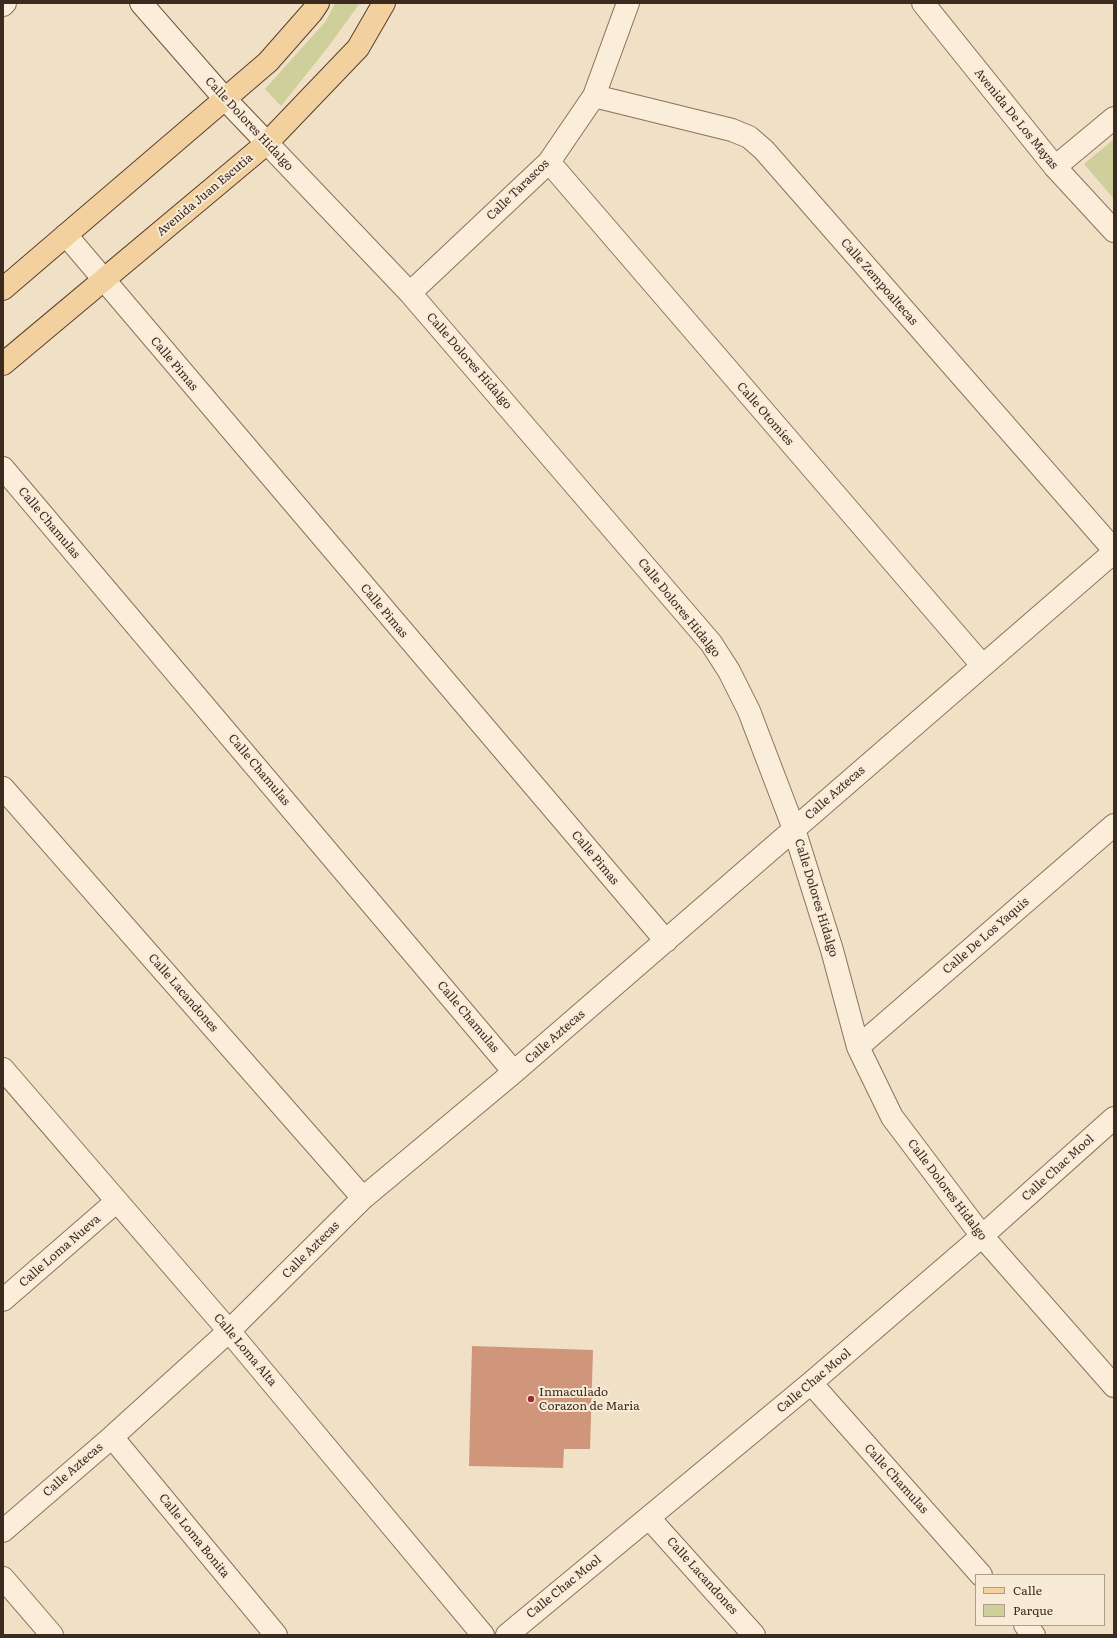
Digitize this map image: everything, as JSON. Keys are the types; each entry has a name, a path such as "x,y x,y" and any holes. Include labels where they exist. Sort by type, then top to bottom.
{"main road":[{"path":"3,288 268,62 312,12 318,3"},
{"name":"Avenida Juan Escutia","path":"3,364 266,143 358,48 384,3"}],"street":[{"name":"Calle Dolores Hidalgo","path":"142,3 225,99 410,293 711,643 729,670 749,711 794,829 832,950 858,1047 892,1117 982,1236 1114,1386"},
{"name":"Calle Tarascos","path":"410,293 549,162 594,96 628,3"},
{"name":"Avenida De Los Mayas","path":"923,3 1055,167 1114,231"},
{"name":"Calle Zempoaltecas","path":"594,96 732,130 749,137 769,156 1114,551"},
{"path":"1055,167 1114,118"},
{"name":"Calle Otomíes","path":"549,162 982,665"},
{"name":"Calle Pimas","path":"66,235 103,281 666,941"},
{"name":"Calle Chamulas","path":"3,468 514,1072"},
{"name":"Calle Aztecas","path":"3,1531 112,1437 229,1331 363,1198 514,1072 1114,551"},
{"name":"Calle Lacandones","path":"3,788 363,1198"},
{"name":"Calle De Los Yaquis","path":"858,1047 1114,825"},
{"name":"Calle Loma Alta","path":"7,1083 117,1201 229,1331 484,1635"},
{"name":"Calle Chac Mool","path":"506,1635 811,1384 982,1236 1114,1118"},
{"name":"Calle Loma Nueva","path":"3,1300 117,1201"},
{"name":"Calle Chamulas","path":"811,1384 980,1574"},
{"name":"Calle Loma Bonita","path":"112,1437 276,1635"},
{"name":"Calle Lacandones","path":"649,1518 754,1635"},
{"path":"3,1578 52,1635"},
{"path":"1026,1626 1034,1635"}],"green space":[{"path":"335,3 360,3 328,47 281,106 265,89 326,21"},
{"path":"1114,139 1114,199 1084,164"}],"building":[{"name":"Inmaculado Corazon de Maria","path":"472,1346 593,1350 590,1449 564,1449 563,1468 469,1466"}],"place":[{"name":"Inmaculado Corazon de Maria","path":"531,1399"}]}
